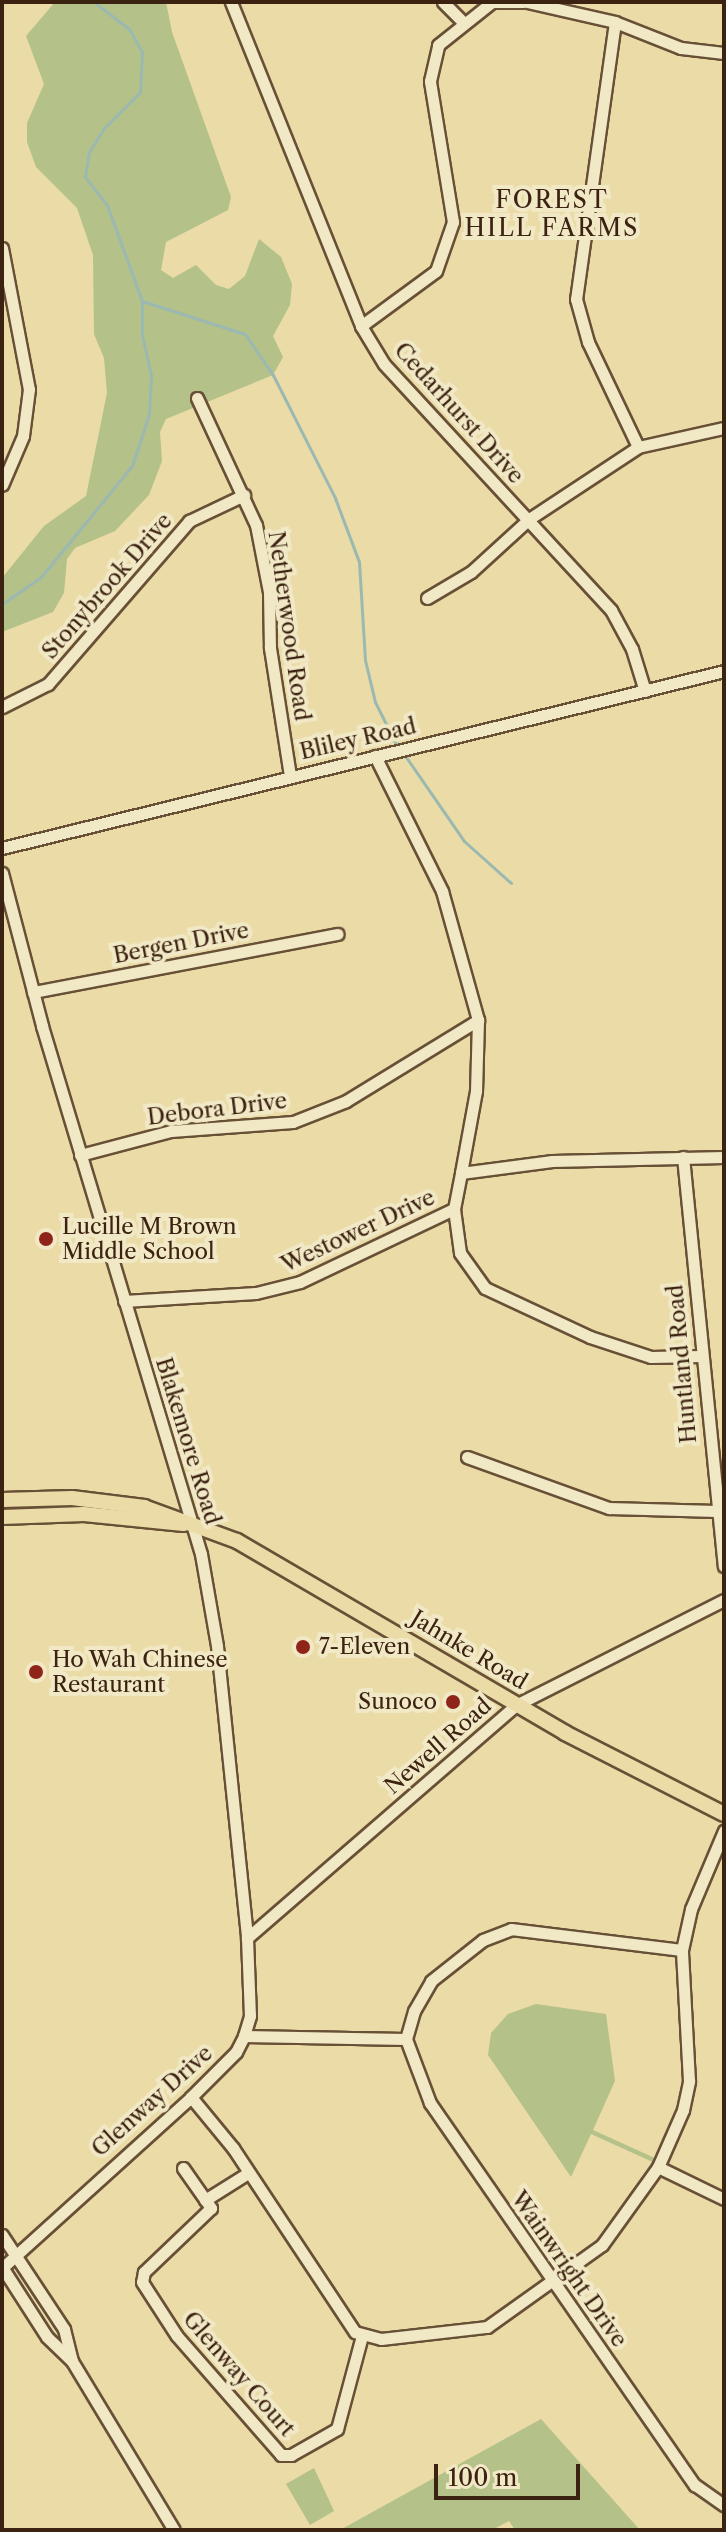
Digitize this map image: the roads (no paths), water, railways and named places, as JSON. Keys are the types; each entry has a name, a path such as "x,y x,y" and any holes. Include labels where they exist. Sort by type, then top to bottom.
{"main road":[{"name":"Jahnke Road","path":"2,1500 107,1501 160,1510 278,1561 516,1705 724,1814"},
{"name":"Jahnke Road","path":"2,1517 79,1514 192,1524"}],"street":[{"name":"Cedarhurst Drive","path":"231,2 361,326 384,364 611,610 632,649 645,691"},
{"path":"443,2 463,22"},
{"path":"361,326 436,271 449,234 453,222 430,81 438,45 463,22 492,2 525,2 615,22 681,48 724,53"},
{"path":"615,22 576,299 588,342 638,447"},
{"path":"2,248 29,389 23,436 2,485"},
{"name":"Netherwood Road","path":"197,398 244,495 269,592 270,648 290,776"},
{"path":"427,598 471,572 529,519 638,447 724,428"},
{"name":"Stonybrook Drive","path":"2,707 48,684 189,521 244,495"},
{"name":"Bliley Road","path":"2,848 724,671"},
{"name":"Westower Drive","path":"124,1301 288,1286 454,1209 476,1091 478,1020 442,891 375,756"},
{"name":"Blakemore Road","path":"2,873 80,1155 192,1524 217,1646 247,1938 250,2016 244,2036"},
{"name":"Bergen Drive","path":"33,992 338,934"},
{"name":"Debora Drive","path":"80,1155 171,1131 293,1122 346,1101 478,1020"},
{"name":"Huntland Road","path":"683,1157 724,1566"},
{"path":"461,1173 552,1161 724,1157"},
{"path":"454,1209 460,1253 485,1288 590,1337 651,1357 701,1356"},
{"path":"467,1457 609,1508 669,1514 717,1511"},
{"name":"Newell Road","path":"247,1938 516,1705 724,1600"},
{"path":"191,2097 248,2173 341,2318 362,2336 481,2329 554,2284 609,2238 658,2167 685,2104 689,2081 682,1950 691,1909 724,1831"},
{"path":"244,2036 406,2039 414,2011 431,1981 483,1940 511,1929 682,1950"},
{"name":"Glenway Drive","path":"2,2267 191,2097 236,2052 244,2036"},
{"name":"Wainwright Drive","path":"406,2039 430,2103 695,2485 724,2505"},
{"path":"658,2167 724,2199"},
{"path":"183,2168 205,2200"},
{"name":"Glenway Court","path":"248,2173 205,2200 211,2208 144,2272 142,2282 177,2336 281,2455 291,2455 337,2429 362,2336"},
{"path":"2,2235 64,2329 72,2361"},
{"path":"2,2267 47,2337 72,2361 174,2530"}],"waterway":[{"path":"2,604 41,577 132,466 149,414 151,375 142,335 142,301 107,205 85,177 89,152 104,128 140,92 142,52 129,29 94,2"},
{"path":"142,301 245,334 273,375 335,498 359,562 365,660 375,702 396,744"},
{"path":"406,757 464,841 511,883"}],"place":[{"name":"Lucille M Brown Middle School","path":"46,1239"},
{"name":"7-Eleven","path":"303,1647"},
{"name":"Ho Wah Chinese Restaurant","path":"36,1672"},
{"name":"Sunoco","path":"453,1702"}],"district":[{"name":"FOREST HILL FARMS","path":"552,214"}]}
